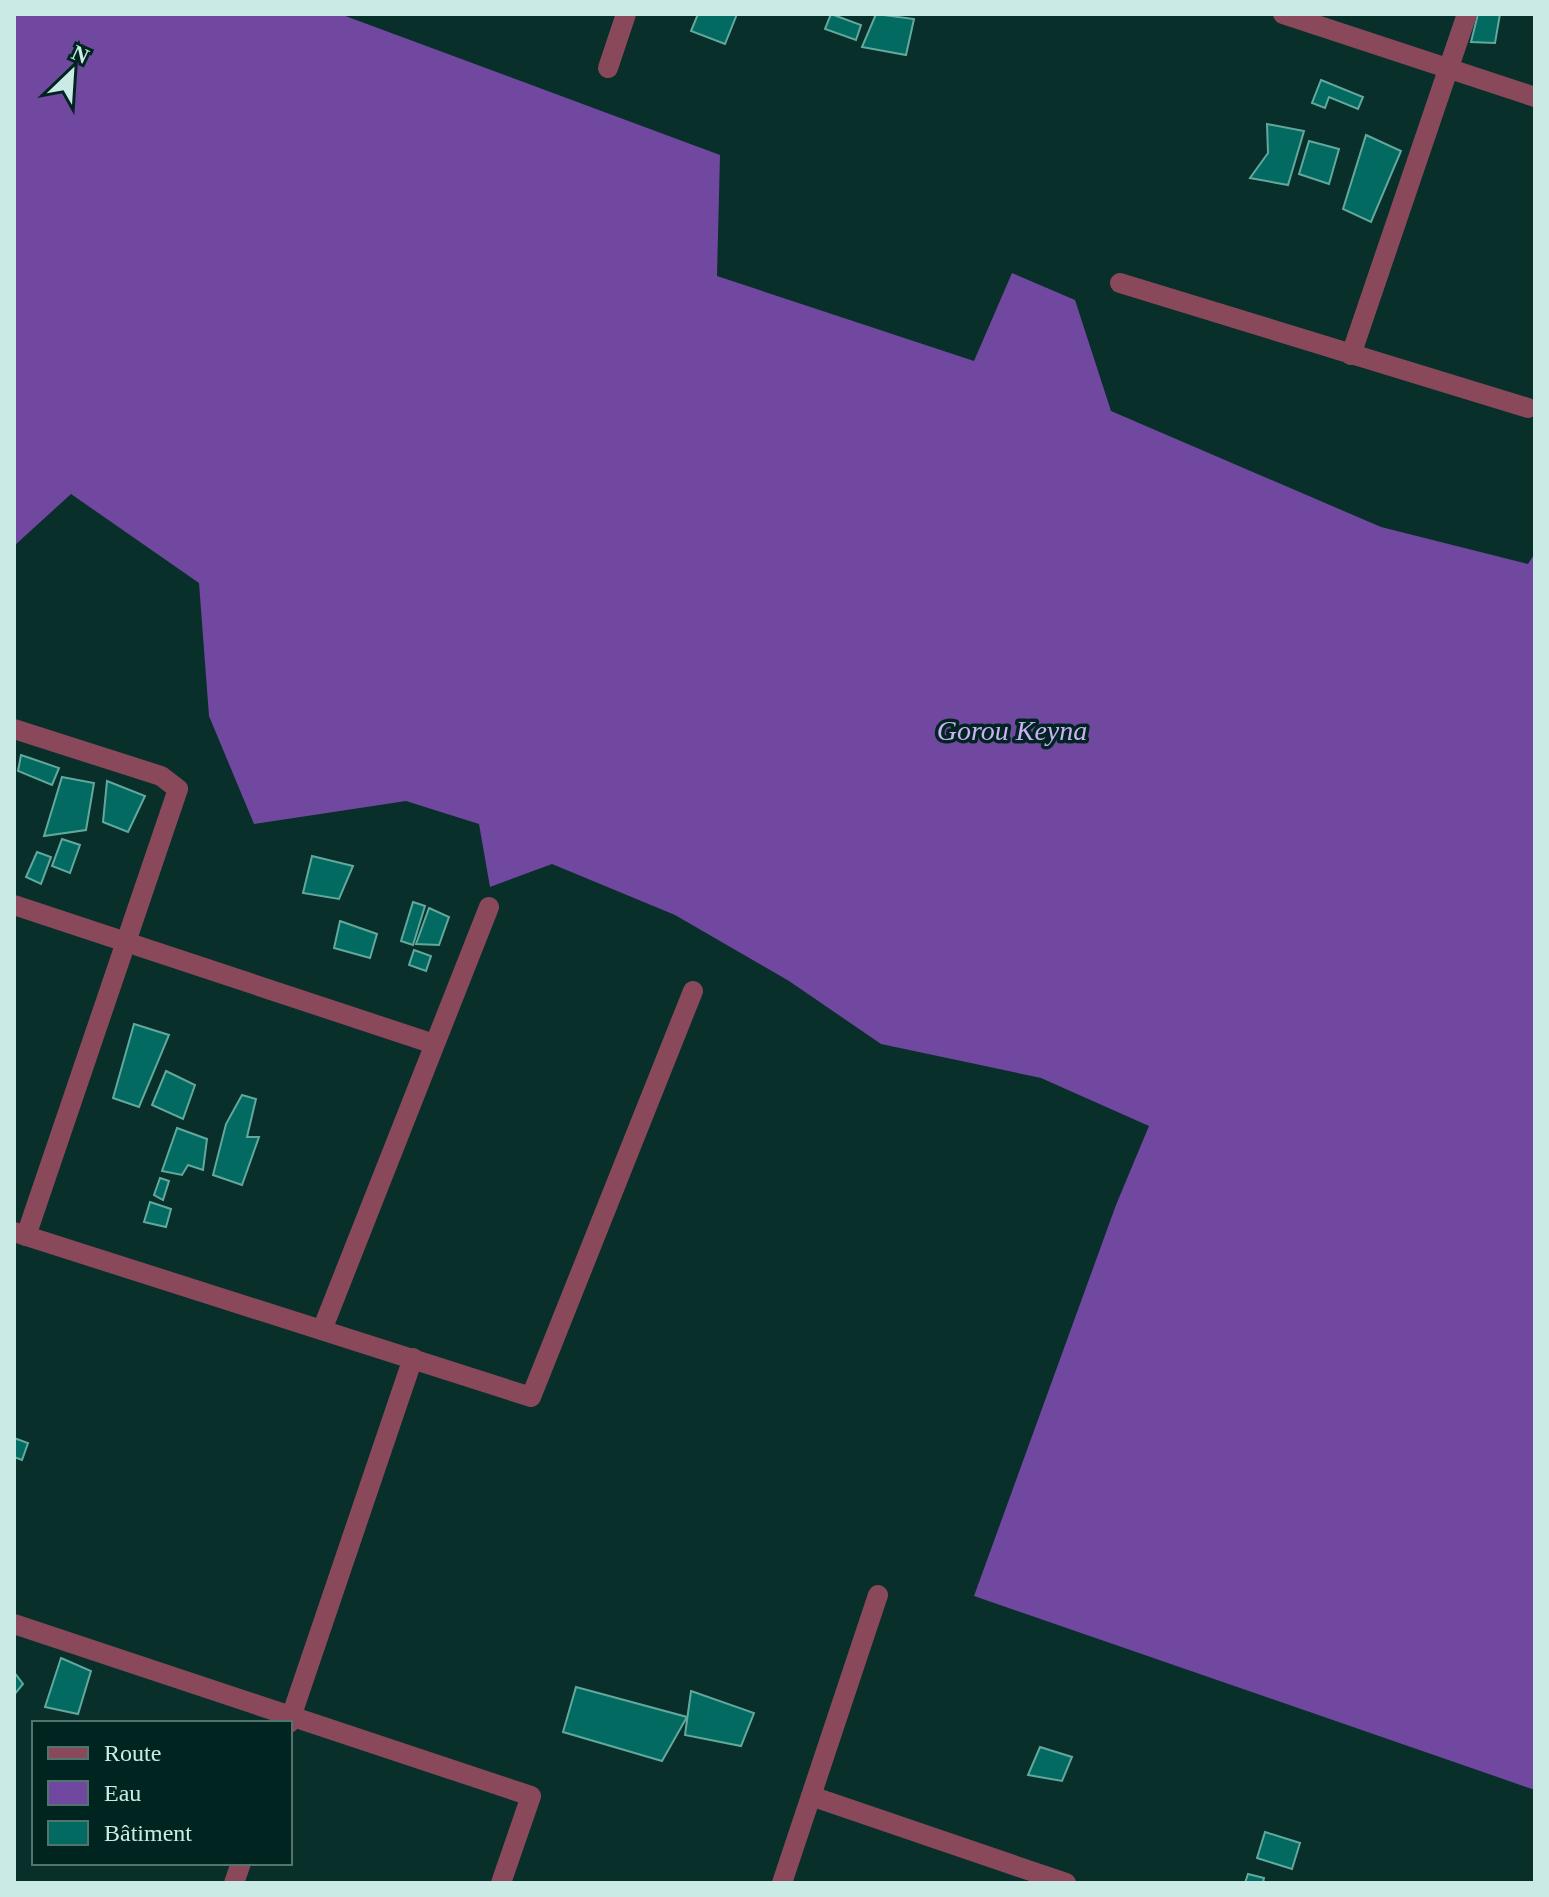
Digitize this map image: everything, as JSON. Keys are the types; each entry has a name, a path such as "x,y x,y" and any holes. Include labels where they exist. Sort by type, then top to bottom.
{"street":[{"path":"608,68 626,14"},
{"path":"1283,14 1535,97"},
{"path":"1351,355 1467,14"},
{"path":"1120,283 1528,408"},
{"path":"14,729 161,776 178,789 127,941 20,1234 531,1397 693,991"},
{"path":"14,905 434,1044"},
{"path":"322,1330 489,907"},
{"path":"290,1720 413,1358"},
{"path":"782,1883 878,1595"},
{"path":"14,1624 290,1720 531,1796 501,1883"},
{"path":"811,1796 1066,1883"}],"water":[{"name":"Gorou Keyna","path":"14,14 340,14 720,155 717,276 974,361 1012,273 1075,300 1111,411 1381,527 1528,564 1535,553 1535,1790 974,1596 1116,1205 1149,1126 1041,1078 881,1044 789,981 675,915 552,864 490,887 479,824 406,801 254,824 209,716 199,583 71,494 14,546"}],"building":[{"path":"698,14 737,14 725,44 691,31"},
{"path":"831,14 861,25 856,40 825,29"},
{"path":"876,14 914,19 906,55 862,47"},
{"path":"1478,14 1500,14 1495,43 1471,42"},
{"path":"1321,80 1363,97 1358,109 1329,97 1325,108 1312,103"},
{"path":"1267,124 1304,131 1288,185 1250,178 1268,153"},
{"path":"1366,135 1401,151 1371,222 1343,209"},
{"path":"1309,141 1339,149 1329,184 1299,174"},
{"path":"21,755 59,768 52,785 18,771"},
{"path":"62,777 94,783 86,830 44,836"},
{"path":"107,781 145,796 128,832 103,822"},
{"path":"62,839 80,845 70,873 52,866"},
{"path":"37,852 51,857 41,884 26,877"},
{"path":"312,856 353,866 339,899 303,893"},
{"path":"413,902 425,906 413,945 401,941"},
{"path":"429,908 449,917 439,945 416,944"},
{"path":"340,921 377,934 370,958 334,948"},
{"path":"414,950 431,956 426,971 409,965"},
{"path":"134,1024 169,1035 139,1107 113,1098"},
{"path":"166,1071 195,1085 183,1119 152,1105"},
{"path":"242,1095 256,1099 247,1137 259,1137 242,1185 213,1175 226,1124"},
{"path":"177,1128 207,1139 203,1170 188,1165 182,1175 162,1171"},
{"path":"160,1178 169,1181 163,1200 154,1195"},
{"path":"150,1202 171,1209 166,1227 144,1222"},
{"path":"14,1438 28,1443 22,1460 14,1457"},
{"path":"61,1658 91,1671 78,1714 45,1707"},
{"path":"14,1672 23,1684 14,1695"},
{"path":"576,1687 687,1717 662,1761 563,1732"},
{"path":"691,1691 754,1713 741,1746 685,1735"},
{"path":"1040,1747 1072,1757 1062,1781 1028,1775"},
{"path":"1265,1832 1300,1843 1292,1869 1257,1858"},
{"path":"1248,1874 1264,1878 1263,1883 1245,1883"}]}
